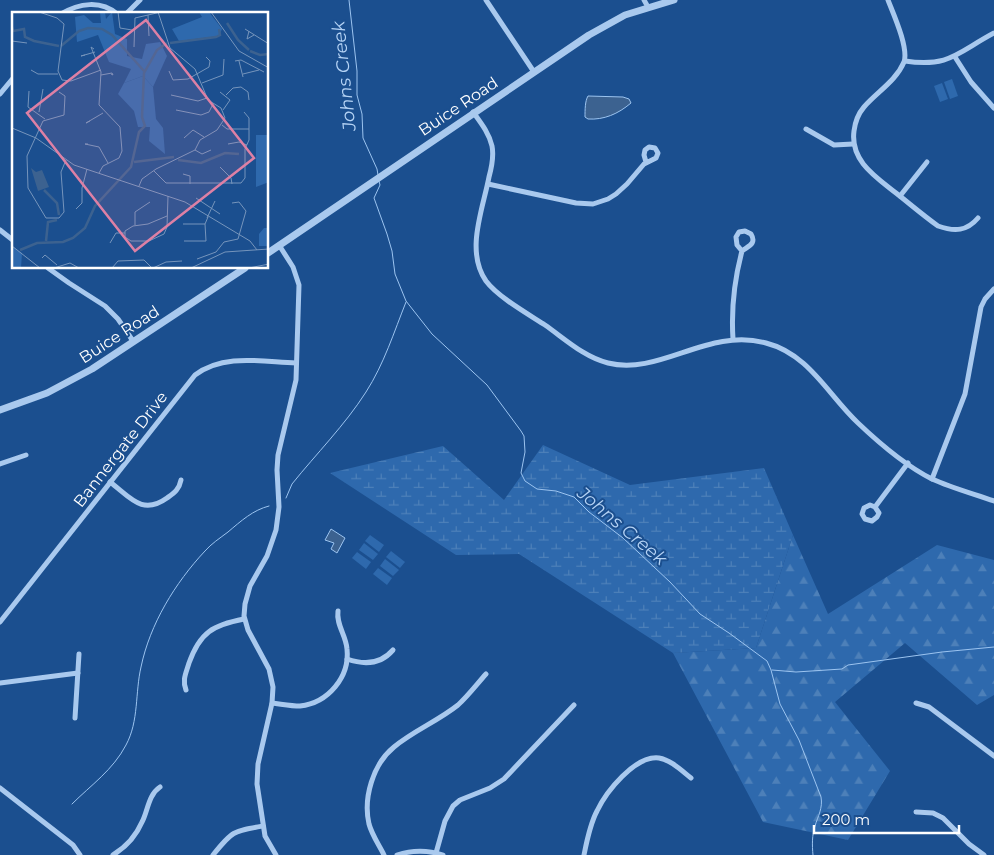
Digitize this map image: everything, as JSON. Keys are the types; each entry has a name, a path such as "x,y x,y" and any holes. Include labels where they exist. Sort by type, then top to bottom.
{"street":[{"path":"128,12 140,0"},
{"path":"486,0 534,72"},
{"path":"644,0 648,7"},
{"name":"Buice Road","path":"269,252 473,112 602,27 621,17 674,0"},
{"path":"888,0 903,39 905,60 894,78 858,116 854,128 853,144 859,159 866,169 932,222 946,229 965,229 973,225 978,218"},
{"path":"64,12 71,8 91,4 108,7 114,12"},
{"path":"905,60 930,64 954,57 994,33"},
{"path":"954,57 971,82 994,108"},
{"path":"0,94 12,79"},
{"path":"473,112 486,132 492,146 492,162 475,245 476,260 482,275 496,291 584,353 608,363 634,365 714,342 733,339 750,339 781,348 796,357 813,372 837,402 858,423 908,463 932,479 994,502"},
{"path":"806,129 834,145 853,144"},
{"path":"488,184 576,203 593,204 608,199 620,192 646,162"},
{"path":"900,196 927,162"},
{"path":"0,230 12,239"},
{"path":"276,855 265,836 257,772 272,703 273,687 264,657 248,630 244,619 244,604 267,556 276,530 279,507 278,455 294,390 299,285 293,267 279,245"},
{"path":"733,339 732,295 742,251"},
{"path":"49,269 105,306 133,341"},
{"name":"Buice Road","path":"0,410 47,392 92,369 243,269"},
{"path":"932,479 965,394 981,307 994,289"},
{"name":"Bannergate Drive","path":"0,622 189,381 203,369 216,363 230,360 296,363"},
{"path":"0,464 26,455"},
{"path":"875,507 908,463"},
{"path":"110,482 138,503 149,506 159,504 175,492 181,480"},
{"path":"272,703 301,706 312,703 322,699 340,681 347,659 346,643 337,620 338,611"},
{"path":"186,690 184,679 194,650 201,638 218,625 244,619"},
{"path":"347,659 360,663 374,662 384,659 393,650"},
{"path":"75,718 79,654"},
{"path":"0,683 78,673"},
{"path":"384,855 372,834 368,814 369,793 378,766 395,746 457,705 486,674"},
{"path":"916,703 929,707 994,756"},
{"path":"436,853 445,821 453,806 460,800 490,788 504,779 574,705"},
{"path":"584,855 597,811 609,792 635,765 650,758 659,758 669,762 691,778"},
{"path":"113,855 128,843 136,833 143,822 152,794 160,787"},
{"path":"0,788 73,846 80,855"},
{"path":"916,812 933,813 943,818 969,844 984,855"},
{"path":"213,855 233,832 263,826"},
{"path":"397,855 411,851 443,855"}],"green space":[{"path":"952,79 958,96 950,99 944,82"},
{"path":"942,83 948,99 940,102 934,86"},
{"path":"543,445 630,485 764,468 793,535 756,648 673,653 519,554 456,555 330,473 443,446 504,500"},
{"path":"370,535 384,545 379,552 365,541"},
{"path":"793,535 828,614 937,545 994,560 994,695 977,705 905,643 835,702 890,771 848,840 763,822 673,653 756,648"},
{"path":"364,543 378,554 373,560 359,550"},
{"path":"391,551 405,562 400,568 386,557"},
{"path":"357,552 371,562 366,569 352,558"},
{"path":"385,559 399,570 393,576 380,566"},
{"path":"378,568 392,578 387,585 373,574"}],"shaded area":[{"path":"588,96 623,97 629,99 631,103 611,116 588,119 585,117"},
{"path":"331,529 345,538 337,553 331,549 334,543 325,540"}],"waterway":[{"name":"Johns Creek","path":"349,0 357,71 357,95 362,114 363,138 378,175"},
{"name":"Johns Creek","path":"379,181 380,185 374,198 392,251 395,274 406,301 432,334 487,385 521,431 524,436 525,452 521,473 525,481 537,489 556,491 574,497 589,512 623,538 670,582 700,614 767,661 780,704 799,740 821,797 821,808 813,836 813,855"},
{"path":"286,498 292,484 340,428 366,392 383,359 406,302"},
{"path":"72,804 108,770 126,745 133,726 139,677 145,651 157,620 174,590 194,563 210,546 247,516 269,506"},
{"path":"772,670 796,672 842,669 848,665 994,647"}]}
